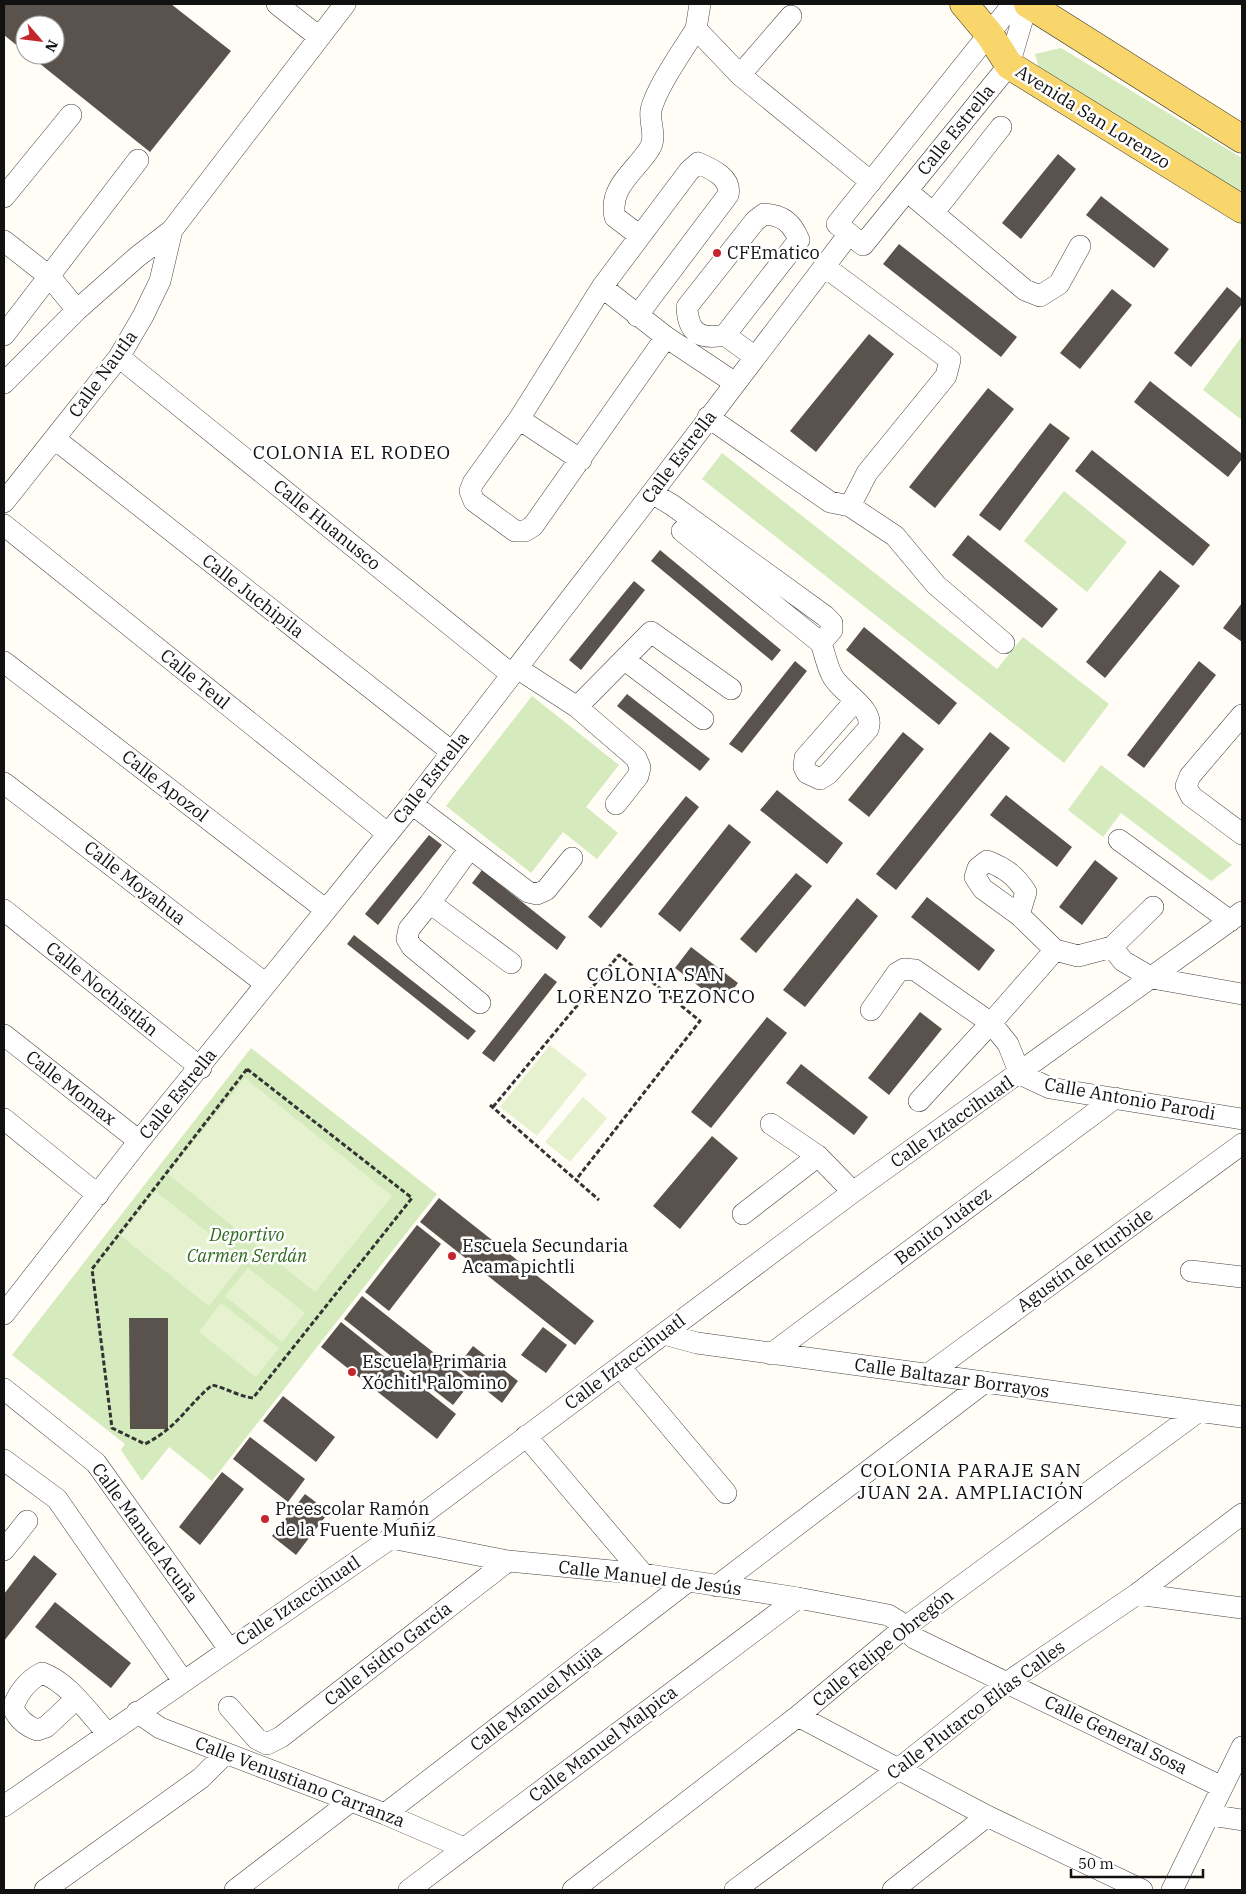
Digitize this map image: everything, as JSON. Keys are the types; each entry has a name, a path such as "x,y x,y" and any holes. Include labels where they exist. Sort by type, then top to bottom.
{"main road":[{"name":"Avenida San Lorenzo","path":"964,4 990,35 1009,65 1242,209"},
{"path":"1028,4 1242,140"}],"street":[{"path":"277,4 319,37"},
{"name":"Calle Nautla","path":"4,384 78,310 137,257 172,230 345,4"},
{"path":"640,236 615,217 612,207 616,192 650,148 654,139 651,111 658,94 696,29 700,4"},
{"name":"Calle Estrella","path":"850,234 871,182 1013,4"},
{"name":"Calle Estrella","path":"8,1301 98,1195 412,804 824,266 850,234 907,191 1009,65 1028,4"},
{"path":"740,75 791,16"},
{"path":"696,29 740,75 871,182"},
{"path":"4,197 71,115"},
{"path":"934,212 1001,127"},
{"path":"4,335 138,160"},
{"path":"637,316 728,195 730,188 727,180 698,163 602,287 519,419 473,483 470,491 474,501 515,531 525,531 533,526 666,338"},
{"path":"907,191 1025,290 1040,296 1059,284 1080,246"},
{"path":"764,214 777,214 794,228 799,240 725,335 712,338 696,333 687,322 687,307 755,221 764,214"},
{"name":"Calle Nautla","path":"4,502 118,357 143,316 160,281 172,230"},
{"path":"4,241 50,277 78,310"},
{"path":"824,266 950,360 946,376 867,473 850,506"},
{"path":"602,287 666,338 735,382"},
{"path":"725,335 754,357"},
{"name":"Calle Huanusco","path":"118,357 514,671 578,707 636,758 640,767 638,776 616,804"},
{"path":"708,418 830,502 850,506 894,536 936,585 1004,642"},
{"path":"519,419 581,460"},
{"name":"Calle Juchipila","path":"55,439 452,752"},
{"path":"652,493 672,505 826,616 832,623 832,630 821,643"},
{"name":"Calle Teul","path":"4,525 387,833"},
{"path":"682,531 821,643 832,676 855,701"},
{"path":"578,707 651,632 654,632 731,689"},
{"path":"625,660 703,720"},
{"name":"Calle Apozol","path":"4,662 326,910"},
{"path":"1242,715 1190,776 1186,786 1191,796 1242,834"},
{"name":"Calle Moyahua","path":"4,783 266,984"},
{"path":"412,804 528,892 537,894 546,890 572,858"},
{"path":"1119,840 1236,916"},
{"path":"470,848 430,903 409,928 407,939 412,947 480,1003"},
{"path":"430,903 511,963"},
{"path":"1020,915 1055,950 1078,956 1112,947 1153,908"},
{"name":"Calle Nochistlán","path":"4,910 201,1068"},
{"name":"Calle Iztaccihuatl","path":"4,1806 228,1649 391,1538 526,1436 621,1368 853,1192 1020,1074 1236,916"},
{"path":"1112,947 1123,961 1152,978 1242,994"},
{"path":"919,1101 991,1024 1055,950"},
{"path":"871,1010 897,973 904,969 915,970 991,1024 1008,1044 1020,1074"},
{"name":"Calle Momax","path":"4,1035 139,1142"},
{"name":"Calle Antonio Parodi","path":"1020,1074 1050,1088 1242,1118"},
{"name":"Benito Juárez","path":"772,1354 1115,1098"},
{"path":"4,1119 98,1195"},
{"path":"771,1124 818,1156 853,1192"},
{"name":"Agustín de Iturbide","path":"928,1375 1242,1144"},
{"path":"743,1214 818,1156"},
{"path":"1191,1271 1242,1277"},
{"name":"Calle Baltazar Borrayos","path":"664,1334 697,1343 772,1354 1242,1417"},
{"path":"621,1368 726,1492"},
{"path":"717,1586 985,1382"},
{"name":"Calle Manuel Acuña","path":"4,1390 96,1463 228,1649"},
{"name":"Calle Felipe Obregón","path":"572,1890 798,1716 904,1628 1198,1412"},
{"path":"526,1436 643,1574"},
{"path":"4,1460 57,1499 182,1681"},
{"name":"Calle Plutarco Elías Calles","path":"735,1890 897,1770 1008,1682 1137,1594 1242,1514"},
{"path":"4,1550 27,1520"},
{"name":"Calle Manuel de Jesús","path":"391,1538 508,1560 643,1574 798,1598 888,1615 904,1628"},
{"name":"Calle Isidro García","path":"229,1707 257,1739 267,1744 281,1737 508,1560"},
{"name":"Calle Manuel Mujia","path":"385,1814 686,1582"},
{"path":"1137,1594 1242,1608"},
{"name":"Calle Manuel Malpica","path":"409,1890 798,1598"},
{"name":"Calle General Sosa","path":"904,1628 914,1638 1222,1787"},
{"path":"76,1699 107,1733"},
{"name":"Calle Venustiano Carranza","path":"138,1712 160,1728 385,1814 464,1848"},
{"path":"798,1716 897,1770 1142,1890"},
{"path":"1172,1890 1242,1747"},
{"path":"50,1889 201,1778 224,1754"},
{"path":"235,1890 350,1801"},
{"path":"1210,1815 1242,1820"},
{"path":"893,1890 988,1816"}],"path":[{"path":"576,1181 700,1021 619,955 491,1106 576,1181 599,1200"},
{"path":"247,1068 412,1198 253,1398 240,1396 224,1388 212,1385 199,1396 177,1422 145,1444 112,1428 92,1269 247,1068"}],"green space":[{"path":"1061,48 1242,158 1242,202 1041,76 1035,54"},
{"path":"1242,336 1242,420 1203,390"},
{"path":"722,453 997,669 1023,637 1109,704 1064,763 702,479"},
{"path":"1064,491 1127,542 1087,592 1024,541"},
{"path":"532,696 619,765 586,807 618,833 597,859 563,832 531,873 446,806"},
{"path":"1101,765 1232,865 1211,881 1121,813 1103,837 1068,810"},
{"path":"550,1045 587,1074 537,1136 500,1107"},
{"name":"Deportivo Carmen Serdán","path":"251,1048 437,1194 212,1481 169,1447 142,1481 121,1450 125,1444 12,1355"},
{"path":"245,1078 392,1196 315,1292 168,1174"},
{"path":"583,1097 607,1118 570,1162 545,1142"},
{"path":"155,1191 244,1261 209,1306 121,1236"},
{"path":"248,1268 305,1313 282,1342 225,1296"},
{"path":"221,1303 279,1348 256,1377 199,1332"}],"building":[{"path":"4,4 171,4 231,51 150,152 41,65 65,65 65,15 15,15 15,44 4,35"},
{"path":"1058,154 1076,169 1021,239 1002,223"},
{"path":"1101,196 1169,249 1154,268 1086,215"},
{"path":"899,244 1017,337 1001,357 883,264"},
{"path":"1227,287 1242,299 1242,304 1191,367 1174,353"},
{"path":"1112,289 1132,305 1080,369 1060,353"},
{"path":"869,334 894,354 816,452 790,431"},
{"path":"1150,381 1242,454 1242,459 1228,477 1134,402"},
{"path":"988,388 1014,409 935,508 909,487"},
{"path":"1050,423 1070,438 1000,531 979,515"},
{"path":"1092,450 1210,545 1193,566 1075,471"},
{"path":"968,535 1058,609 1042,628 952,555"},
{"path":"660,550 781,650 772,661 651,561"},
{"path":"1160,570 1180,586 1105,678 1086,662"},
{"path":"634,581 645,590 581,670 569,660"},
{"path":"1242,603 1242,642 1223,628"},
{"path":"864,627 957,703 939,725 846,650"},
{"path":"795,661 807,671 742,753 729,744"},
{"path":"1199,661 1216,675 1144,768 1127,755"},
{"path":"627,694 710,759 700,771 617,706"},
{"path":"903,732 924,749 869,817 848,800"},
{"path":"990,732 1010,748 896,890 876,874"},
{"path":"777,790 843,843 827,864 760,810"},
{"path":"1006,795 1072,847 1057,867 990,815"},
{"path":"686,796 699,807 601,928 588,917"},
{"path":"729,824 751,842 680,932 658,914"},
{"path":"429,835 442,845 378,925 365,914"},
{"path":"1095,860 1118,878 1082,925 1059,907"},
{"path":"482,870 566,937 557,950 472,883"},
{"path":"796,873 812,886 756,953 740,939"},
{"path":"927,897 995,950 979,971 911,917"},
{"path":"857,898 878,916 805,1007 783,990"},
{"path":"354,935 476,1031 468,1040 347,944"},
{"path":"691,947 738,983 722,1004 675,968"},
{"path":"545,973 557,982 494,1062 482,1053"},
{"path":"920,1012 942,1029 889,1095 868,1078"},
{"path":"767,1017 787,1033 711,1128 691,1112"},
{"path":"801,1064 868,1117 854,1135 786,1083"},
{"path":"712,1136 738,1158 680,1229 653,1206"},
{"path":"439,1198 594,1321 575,1345 420,1222"},
{"path":"417,1225 441,1244 389,1311 365,1292"},
{"path":"362,1296 471,1382 453,1405 344,1319"},
{"path":"129,1318 168,1318 168,1429 130,1429"},
{"path":"341,1322 456,1414 437,1439 321,1347"},
{"path":"543,1327 567,1345 546,1373 521,1355"},
{"path":"473,1346 518,1381 502,1403 457,1367"},
{"path":"283,1396 335,1437 316,1462 263,1421"},
{"path":"250,1437 305,1479 288,1502 233,1459"},
{"path":"222,1472 244,1489 200,1545 179,1527"},
{"path":"305,1494 329,1512 296,1555 272,1536"},
{"path":"34,1555 57,1574 4,1641 4,1594"},
{"path":"55,1602 131,1663 111,1688 35,1627"}],"place":[{"name":"CFEmatico","path":"717,253"},
{"name":"Escuela Secundaria Acamapichtli","path":"452,1256"},
{"name":"Escuela Primaria Xóchitl Palomino","path":"352,1372"},
{"name":"Preescolar Ramón de la Fuente Muñiz","path":"265,1519"}],"district":[{"name":"COLONIA EL RODEO","path":"352,452"},
{"name":"COLONIA SAN LORENZO TEZONCO","path":"656,985"},
{"name":"COLONIA PARAJE SAN JUAN 2A. AMPLIACIÓN","path":"971,1481"}]}
